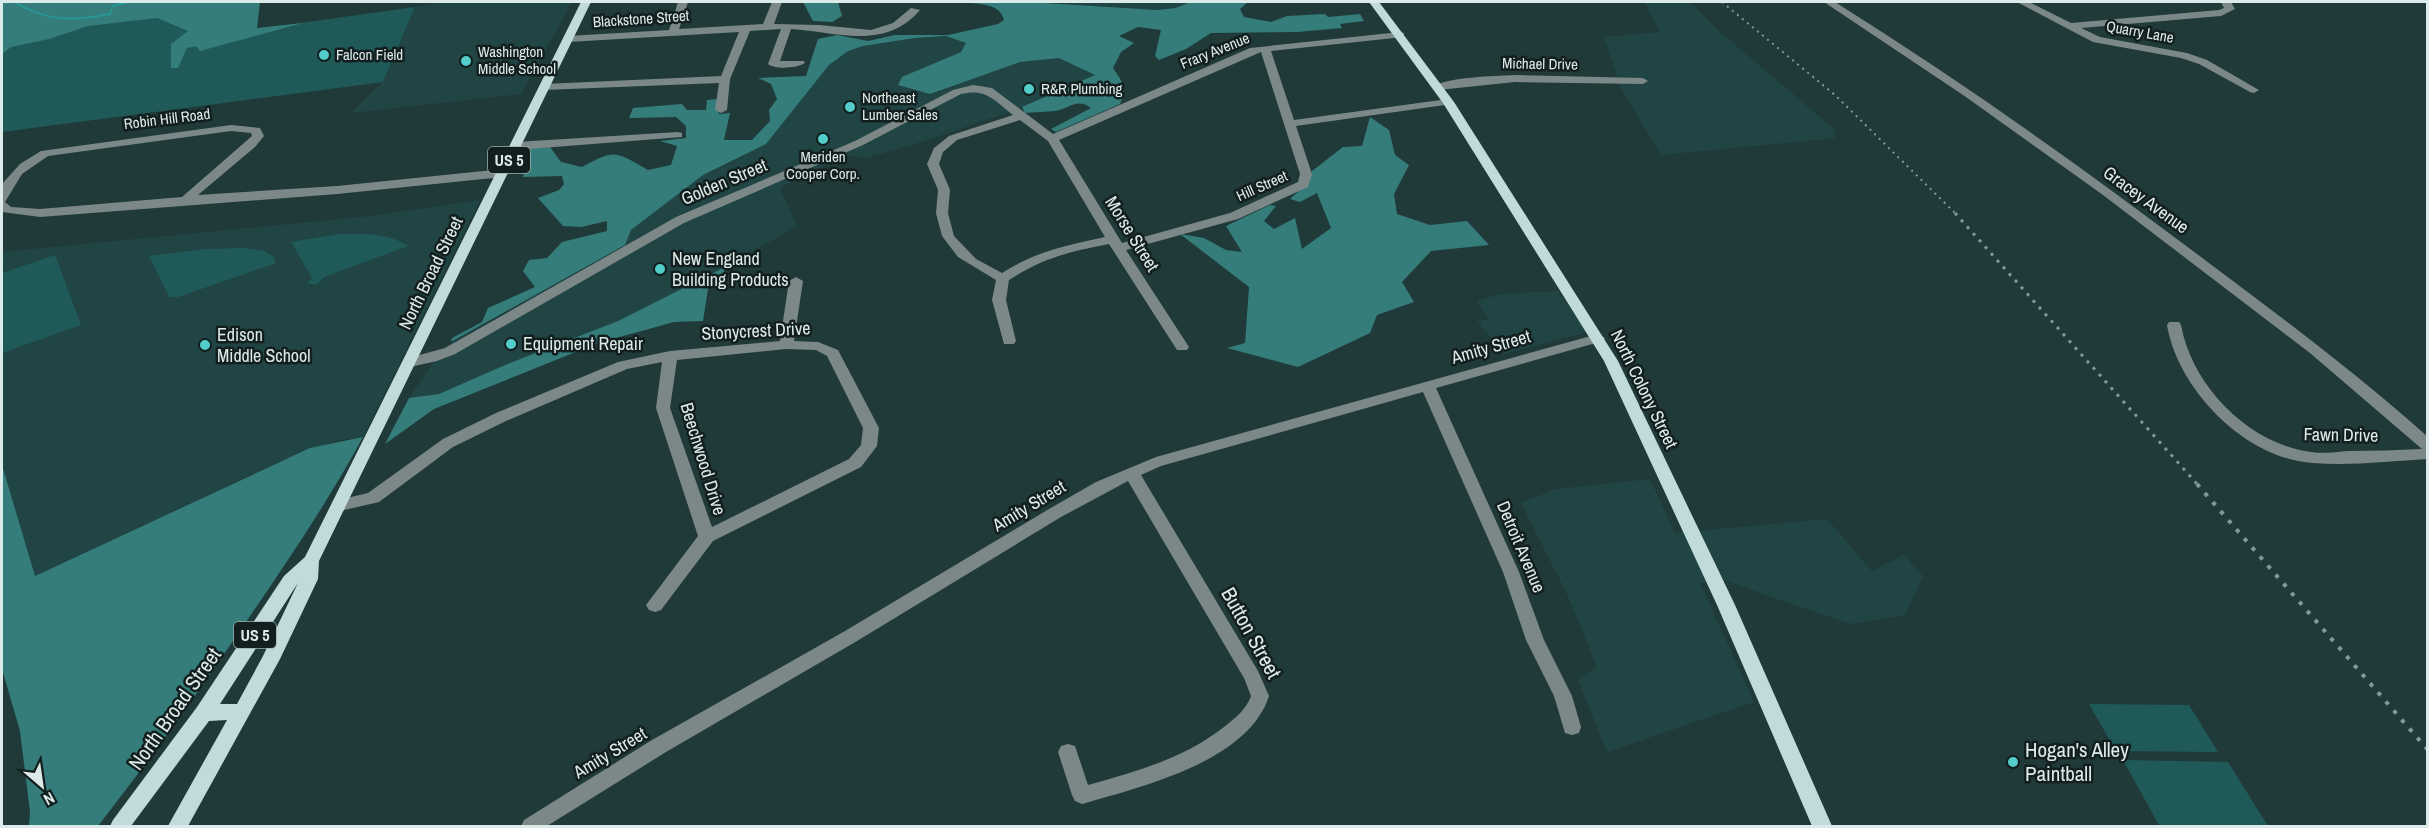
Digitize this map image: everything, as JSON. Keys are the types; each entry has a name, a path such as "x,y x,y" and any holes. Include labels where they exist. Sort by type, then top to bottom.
{"main road":[{"name":"North Broad Street","path":"120,826 204,713 290,582 311,561 586,2"},
{"name":"North Colony Street","path":"1374,2 1438,87 1598,338 1726,605 1822,826"},
{"name":"North Broad Street","path":"178,826 279,643 309,579 311,561"},
{"path":"204,713 242,711"}],"street":[{"path":"673,32 684,2"},
{"path":"768,27 777,2"},
{"name":"Gracey Avenue","path":"1829,2 1906,50 2157,230 2338,368 2427,446"},
{"name":"Quarry Lane","path":"2022,2 2067,26 2107,43 2173,52 2193,58 2254,90"},
{"path":"2067,26 2221,13 2230,9 2226,2"},
{"name":"Blackstone Street","path":"568,39 787,26 823,28 870,35 889,31 915,10"},
{"path":"787,26 773,64 800,63"},
{"path":"721,110 725,79 746,28"},
{"name":"Frary Avenue","path":"1052,139 1238,55 1264,48 1400,34"},
{"name":"Hill Street","path":"1003,278 1029,261 1061,250 1115,243 1234,216 1299,188 1306,180 1306,174 1264,48"},
{"name":"Michael Drive","path":"1438,87 1474,80 1504,78 1643,81"},
{"path":"544,87 725,79"},
{"name":"Golden Street","path":"410,362 444,354 680,220 860,143 957,92 973,88 988,90 1052,139"},
{"path":"1288,124 1448,102"},
{"path":"1009,340 999,300 1003,278 964,256 948,238 942,211 945,198 943,186 933,164 938,150 953,138 1023,115"},
{"name":"Robin Hill Road","path":"2,199 10,181 22,167 45,153 231,128 256,130 258,136 251,144 185,200"},
{"path":"516,146 678,135"},
{"name":"Morse Street","path":"1052,139 1182,347"},
{"path":"2,205 7,211 40,213 337,190 503,173"},
{"path":"786,345 796,281"},
{"name":"Fawn Drive","path":"2174,326 2177,345 2191,372 2230,419 2257,439 2294,454 2312,458 2427,454"},
{"name":"Amity Street","path":"531,826 659,746 851,636 1055,513 1131,472 1156,462 1598,338"},
{"name":"Stonycrest Drive","path":"340,505 374,498 448,443 501,417 623,365 670,356 786,345 818,346 833,353 871,428 869,446 855,463 707,537 655,605"},
{"name":"Beechwood Drive","path":"670,356 663,408 707,537"},
{"name":"Detroit Avenue","path":"1427,385 1511,572 1535,640 1563,696 1572,727"},
{"name":"Button Street","path":"1068,752 1082,795 1165,771 1193,759 1222,741 1252,713 1260,696 1252,676 1131,472"}],"shaded area":[{"name":"Falcon Field","path":"2,2 235,2 201,37 415,7 383,82 2,132"},
{"path":"2,2 260,2 257,28 303,23 200,51 196,46 187,48 178,68 171,68 171,44 188,31 157,18 88,26 49,39 11,47 2,54"},
{"name":"Washington Middle School","path":"442,2 572,2 521,94 350,113 383,82 415,7"},
{"path":"803,2 838,2 842,16 832,22 813,21"},
{"path":"956,2 1027,2 1158,10 1175,8 1191,2 1248,2 1240,9 1244,17 1271,22 1287,16 1325,14 1328,17 1360,14 1364,21 1340,24 1342,28 1297,32 1211,33 1186,49 1159,60 1155,56 1161,30 1138,27 1119,36 1134,43 1121,52 1113,68 1124,89 1120,104 1056,132 1051,129 1091,108 1077,104 1055,111 1025,113 1022,107 1095,75 1059,58 1020,62 930,94 898,85 902,77 961,52 966,43 946,36 915,38 863,46 848,51 829,65 766,144 703,175 631,230 625,245 451,342 452,338 482,322 488,308 535,287 523,271 529,260 547,258 562,242 607,231 607,221 581,227 563,226 538,198 559,190 564,184 562,176 523,177 530,148 550,147 561,162 582,167 609,155 621,156 648,170 671,165 677,146 660,141 686,138 686,126 676,117 629,118 633,108 682,104 687,110 706,110 707,100 717,99 719,114 730,113 724,140 752,140 770,121 769,110 777,99 771,84 758,78 806,76 818,39 837,35 868,41 895,35 948,35 998,24 1004,20 997,9 991,6"},
{"path":"1027,2 1191,2 1175,8 1158,10"},
{"path":"1644,2 1690,2 1719,31 1833,128 1836,138 1661,155 1621,88 1604,37 1660,32"},
{"path":"946,36 966,43 961,52 902,78 936,92 1020,62 1059,58 1095,75 1068,89 1010,112 915,144 866,158 848,155 780,188 797,226 731,264 618,321 505,365 439,394 409,398 444,347 624,246 631,230 703,175 766,144 829,65 847,51 863,46 915,38"},
{"path":"1370,117 1389,130 1395,155 1409,165 1394,194 1397,214 1430,225 1467,221 1489,245 1431,251 1402,282 1414,302 1377,315 1370,333 1298,367 1227,348 1245,343 1249,287 1180,234 1204,238 1226,250 1242,252 1226,226 1270,205 1276,206 1264,221 1274,229 1295,218 1302,249 1331,228 1317,193 1300,202 1290,199 1309,182 1312,171 1343,147 1362,146"},
{"name":"Edison Middle School","path":"480,200 363,437 336,441 285,459 34,576 2,465 2,252 371,216"},
{"path":"339,234 384,236 408,246 324,277 317,284 307,284 312,278 291,242"},
{"path":"244,248 264,251 274,257 276,263 178,297 169,297 149,256 206,249"},
{"path":"55,255 81,325 2,353 2,273"},
{"path":"731,264 708,289 703,321 674,322 598,343 434,409 385,444 409,398 439,394 505,365 618,321"},
{"path":"1558,291 1587,332 1504,354 1477,321 1489,319 1477,301 1500,294"},
{"path":"363,437 293,552 212,672 98,826 29,826 30,812 20,731 2,669 2,465 35,576 310,448"},
{"path":"1650,479 1675,533 1827,519 1872,571 1904,555 1923,576 1905,615 1850,624 1726,581 1700,583 1754,702 1607,752 1578,680 1597,667 1567,594 1521,503 1556,489"},
{"path":"2089,704 2189,705 2218,752 2116,751"},
{"path":"2123,760 2228,762 2268,826 2159,825"}],"waterway":[{"path":"15,2 38,13 72,19 110,14 113,6 128,2"}],"railway":[{"path":"1722,2 1835,95 1955,213"},
{"path":"1955,213 2198,485"},
{"path":"2197,484 2428,750"}],"place":[{"name":"Falcon Field","path":"324,55"},
{"name":"Washington Middle School","path":"466,61"},
{"name":"R&R Plumbing","path":"1029,89"},
{"name":"Northeast Lumber Sales","path":"850,107"},
{"name":"Meriden Cooper Corp.","path":"823,139"},
{"name":"New England Building Products","path":"660,269"},
{"name":"Equipment Repair","path":"511,344"},
{"name":"Edison Middle School","path":"205,345"},
{"name":"Hogan's Alley Paintball","path":"2013,762"}]}
